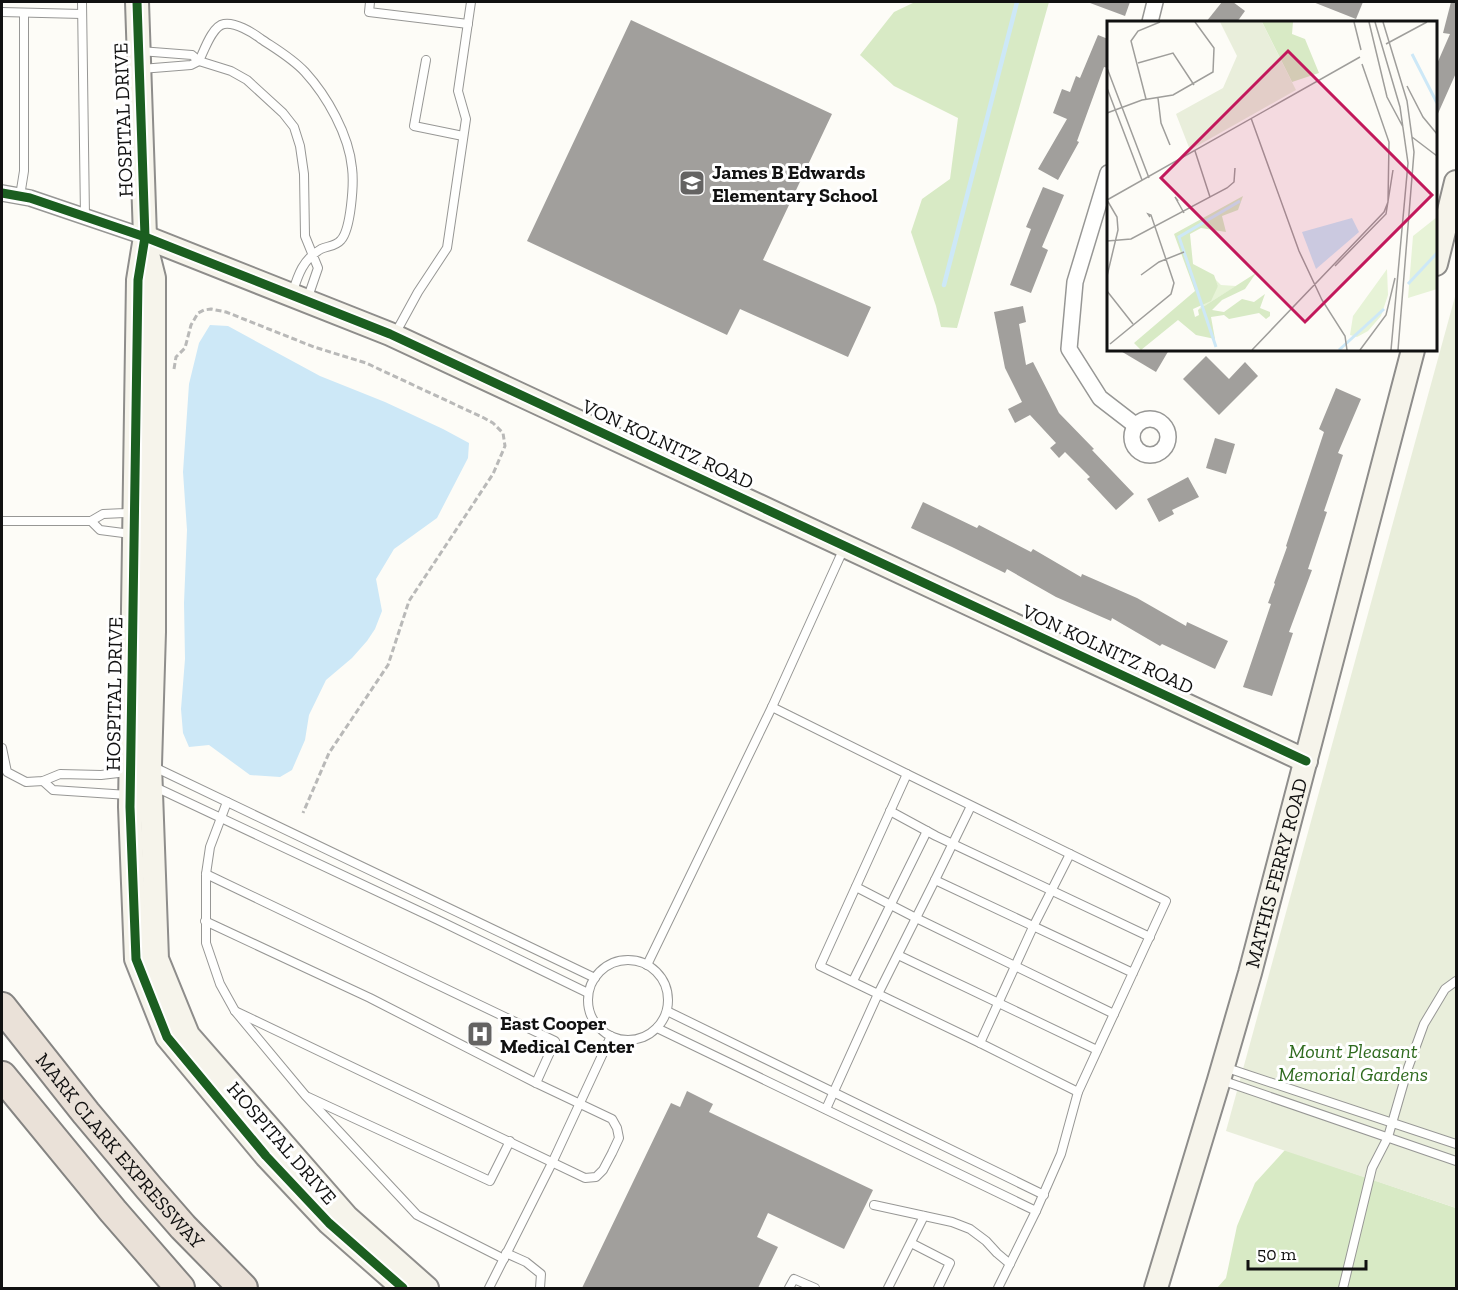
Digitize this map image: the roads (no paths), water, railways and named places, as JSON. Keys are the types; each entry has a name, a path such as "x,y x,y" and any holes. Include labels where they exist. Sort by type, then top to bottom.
{"highway":[{"name":"MARK CLARK EXPRESSWAY","path":"2,1005 86,1113 149,1188 183,1227 243,1288"},
{"path":"2,1076 180,1288"}],"street":[{"name":"HOSPITAL DRIVE","path":"137,2 145,237 154,278 154,632 138,777 151,809 157,959 188,1035 347,1217 428,1288"},
{"path":"1149,21 1155,2"},
{"path":"1107,175 1075,282 1070,349 1100,398 1135,425"},
{"path":"1437,260 1456,182"},
{"name":"VON KOLNITZ ROAD","path":"2,194 30,198 145,237 394,336 1306,761"},
{"name":"HOSPITAL DRIVE","path":"145,237 138,280 134,505 138,777 136,959 167,1037 266,1156 313,1206 403,1288"},
{"name":"MATHIS FERRY ROAD","path":"1156,1288 1250,973 1413,351"}],"lane":[{"path":"82,2 85,217"},
{"path":"370,2 369,12 468,24"},
{"path":"394,336 418,292 447,248 466,119 458,91 471,2"},
{"path":"2,12 82,14"},
{"path":"20,196 24,171 24,13"},
{"path":"139,60 191,65 199,61 216,28 224,24 240,27 285,54 304,71 325,98 347,141 352,169 351,211 342,240 312,255 301,268 299,298"},
{"path":"139,60 192,55 199,61 225,68 247,80 283,113 294,127 300,146 304,174 305,236 318,268 299,298"},
{"path":"426,60 414,126 463,136"},
{"path":"2,521 92,521 103,514 125,513 134,505"},
{"path":"92,521 100,530 134,534"},
{"path":"647,965 772,707 844,546"},
{"path":"772,707 1166,902 1078,1092 1061,1154 1044,1195 998,1288"},
{"path":"2,748 7,772 26,782 43,781 60,774 138,777 227,802 595,978"},
{"path":"907,774 820,966 1078,1092"},
{"path":"43,781 54,790 138,777 588,993"},
{"path":"227,802 210,847 206,874 205,921 206,943 220,984 235,1011 304,1095 417,1215 505,1256 526,1262 541,1274 540,1288"},
{"path":"826,1109 878,994 971,806"},
{"path":"890,811 952,844 1150,938"},
{"path":"853,981 927,831"},
{"path":"980,1043 1033,927 1070,854"},
{"path":"206,874 555,1041 536,1083"},
{"path":"935,880 1133,974"},
{"path":"856,887 1114,1014"},
{"path":"205,921 370,998 612,1119 619,1138 603,1170 596,1177 585,1178 235,1011"},
{"path":"898,956 1097,1050"},
{"path":"622,960 639,961 647,965 662,978 668,990 669,1004 665,1017 646,1037 633,1041 618,1040 602,1031 593,1021 588,1007 588,993 598,973 609,965 622,960"},
{"path":"1343,1288 1372,1168 1388,1137 1408,1068 1424,1024 1445,988 1456,981"},
{"path":"667,1011 1044,1195"},
{"path":"657,1028 1036,1211"},
{"path":"489,1288 553,1161 610,1036"},
{"path":"1221,1073 1392,1122 1456,1144"},
{"path":"1221,1073 1456,1161"},
{"path":"304,1095 490,1181 510,1141"},
{"path":"874,1205 952,1222 970,1229 1010,1264"},
{"path":"888,1288 924,1216"},
{"path":"911,1243 950,1263 938,1288"},
{"path":"789,1288 794,1279 814,1288"}],"water":[{"path":"210,325 228,326 320,376 385,402 469,443 468,458 437,518 394,549 376,579 382,611 375,629 352,658 326,680 309,715 305,740 292,770 280,777 250,775 209,745 189,747 183,733 181,709 185,659 184,603 187,530 183,472 189,384 199,343"}],"waterway":[{"path":"944,285 1017,2"}],"place":[{"name":"James B Edwards Elementary School","path":"692,183"},
{"name":"East Cooper Medical Center","path":"480,1034"}],"park label":[{"name":"Mount Pleasant Memorial Gardens","path":"1353,1062"}]}
